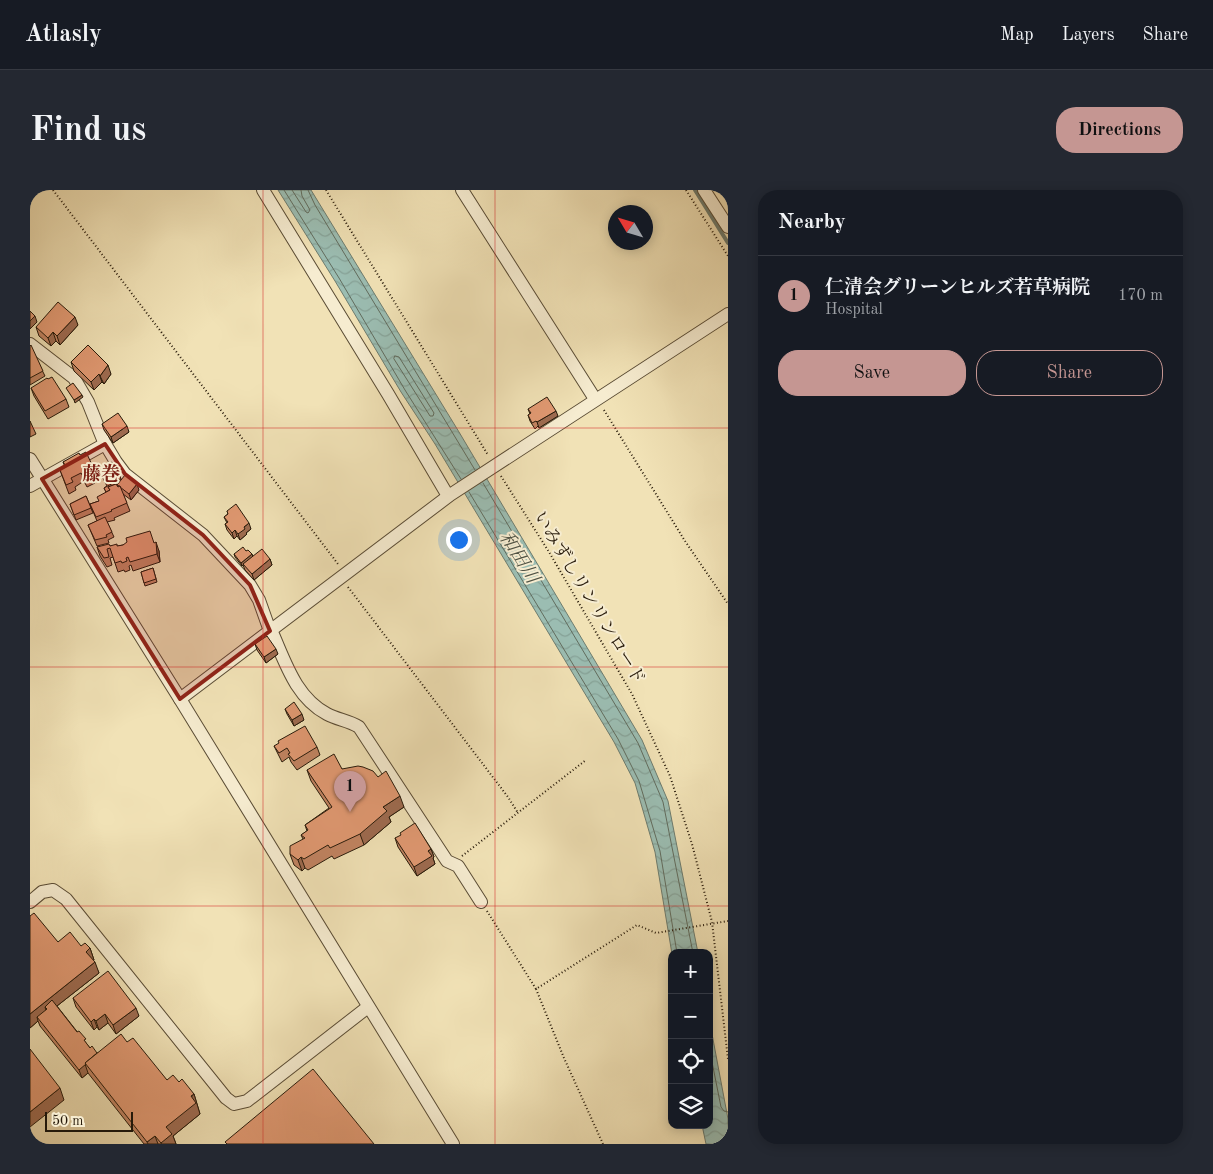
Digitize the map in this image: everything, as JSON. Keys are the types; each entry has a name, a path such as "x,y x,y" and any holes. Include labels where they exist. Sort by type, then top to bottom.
{"street":[{"path":"263,190 449,495"},
{"path":"462,190 596,398"},
{"path":"704,190 728,227"},
{"path":"180,699 449,495 728,314"},
{"path":"30,344 74,378 88,402 105,444 126,474 203,535 250,585 259,600 270,631 299,690 312,704 327,714 350,721 359,727 447,861 458,866 481,902"},
{"path":"30,486 105,444"},
{"path":"30,460 180,699 453,1144"},
{"path":"30,902 42,892 53,890 66,899 226,1098 234,1104 247,1101 368,1007"}],"path":[{"path":"53,190 325,546 343,576 518,813"},
{"name":"いみずしリンリンロード","path":"326,190 491,468 549,552 632,694 670,776 692,844 712,922 728,1059"},
{"path":"686,190 728,256"},
{"path":"596,398 680,533 728,604"},
{"path":"452,863 586,760"},
{"path":"481,902 536,989 564,1058 603,1144"},
{"path":"536,989 637,925 656,933 712,922 728,921"}],"highlighted area":[{"path":"105,444 125,474 203,535 250,585 270,631 180,699 42,479"}],"water":[{"name":"和田川","path":"278,190 311,190 459,432 642,740 668,801 697,949 671,949 655,852 635,783 614,742"},
{"path":"713,1039 728,1119 728,1144 706,1144 703,1129 713,1129"}],"building":[{"path":"58,302 75,317 57,336 53,332 48,338 36,327"},
{"path":"30,311 35,316 30,321"},
{"path":"88,345 108,365 100,376 99,374 91,382 71,362"},
{"path":"30,346 43,371 30,378"},
{"path":"52,377 66,399 45,411 31,388"},
{"path":"73,383 82,395 74,400 66,388"},
{"path":"547,397 556,411 532,423 528,415 531,413 528,409"},
{"path":"118,413 127,426 111,437 102,424"},
{"path":"86,452 94,469 90,472 92,475 84,478 81,473 71,478 73,482 66,485 60,470 66,466 63,462 79,453 80,455"},
{"path":"112,462 119,474 106,481 99,470"},
{"path":"125,475 137,484 129,494 117,485"},
{"path":"115,482 116,484 108,487 110,490 106,492 104,488"},
{"path":"116,484 118,487 120,486 127,503 96,517 90,504 99,501 97,497 110,490 108,487"},
{"path":"86,496 91,508 74,515 70,504"},
{"path":"236,504 249,523 238,534 235,530 232,533 225,524 228,522 224,517 228,514 227,511"},
{"path":"105,517 112,532 106,535 107,537 95,540 88,525"},
{"path":"150,531 154,543 156,542 157,554 130,562 128,557 126,558 127,561 115,563 110,548 107,549 109,557 104,558 97,547 109,544 110,546 123,545 127,542 126,538"},
{"path":"243,547 252,554 241,563 234,554"},
{"path":"262,549 270,559 252,574 243,564"},
{"path":"153,568 156,579 144,583 141,572"},
{"path":"267,636 276,649 264,657 255,644"},
{"path":"294,702 302,714 292,720 285,709"},
{"path":"305,726 317,747 294,761 288,754 290,753 287,748 279,753 274,746 279,743 278,741"},
{"path":"334,754 342,769 363,767 373,771 378,777 386,771 400,796 383,807 387,811 360,834 330,848 328,845 304,859 301,857 298,860 290,854 290,846 305,838 301,835 308,830 305,825 332,807 307,770","holes":["347,779 350,785 341,791 337,786"]},
{"path":"415,823 431,849 428,851 432,856 414,867 395,838"},
{"path":"34,913 58,942 70,932 81,946 85,943 90,948 86,952 95,962 30,1014 30,916"},
{"path":"108,971 136,1008 113,1025 105,1014 96,1021 94,1019 91,1022 73,998"},
{"path":"52,1000 77,1032 79,1031 86,1039 84,1040 90,1048 92,1046 97,1053 79,1070 37,1017 47,1009 45,1007"},
{"path":"121,1034 127,1042 133,1038 167,1080 173,1075 179,1082 182,1079 194,1094 191,1096 196,1103 166,1127 172,1134 161,1143 155,1136 147,1142 85,1063"},
{"path":"30,1049 60,1088 30,1112"},
{"path":"313,1069 374,1144 227,1144 225,1142"}],"waterway":[{"path":"695,190 728,243"}],"place":[{"name":"仁清会グリーンヒルズ若草病院","path":"350,812"}],"district":[{"name":"藤巻","path":"101,475"}]}
